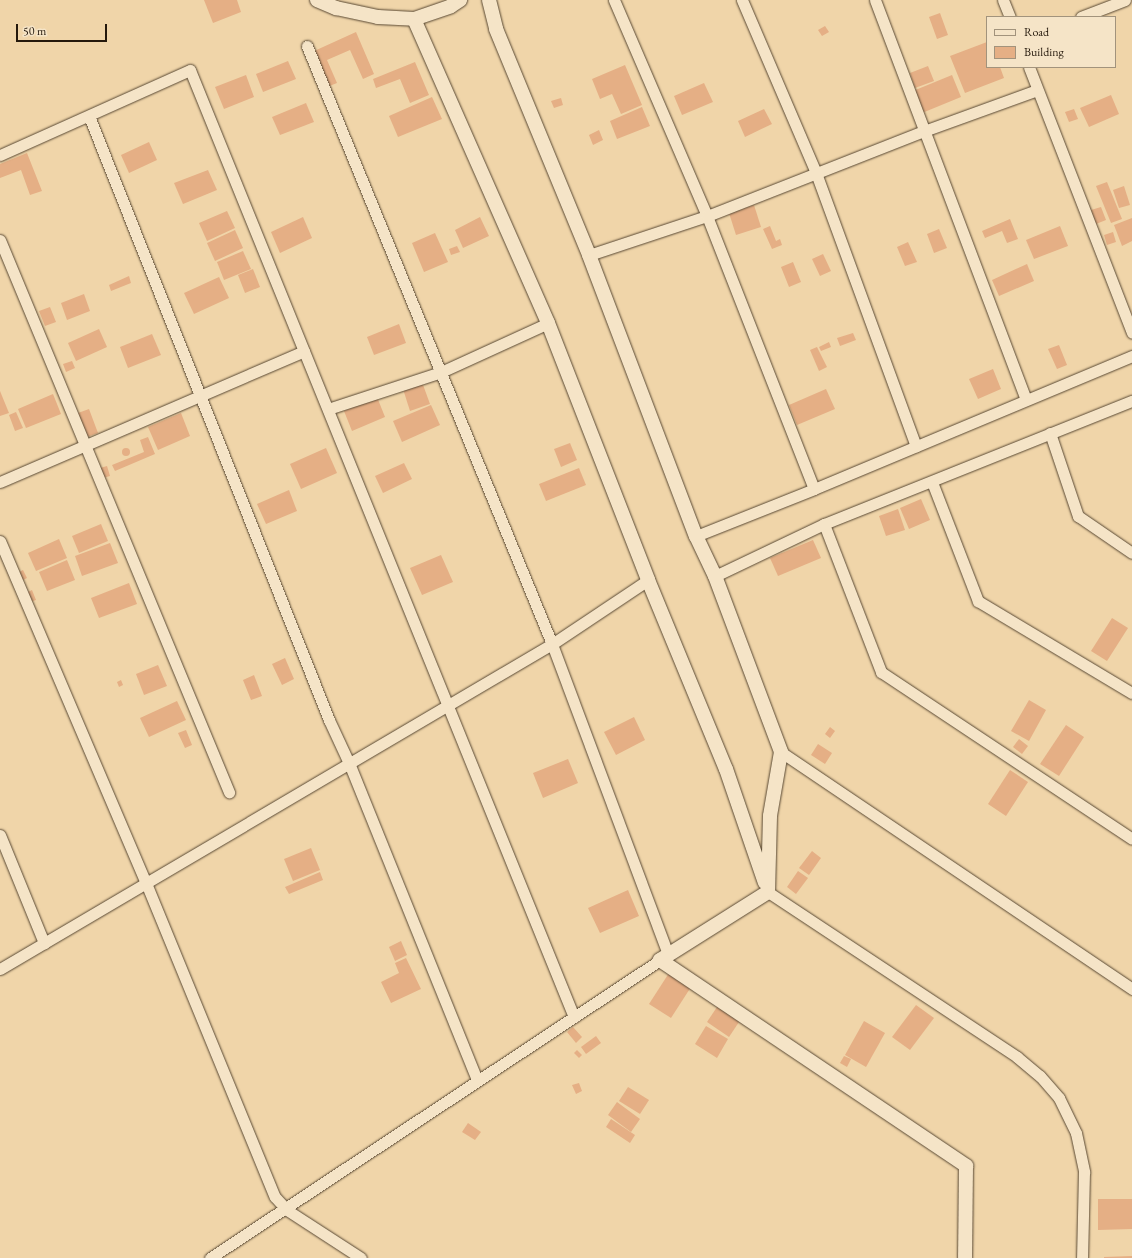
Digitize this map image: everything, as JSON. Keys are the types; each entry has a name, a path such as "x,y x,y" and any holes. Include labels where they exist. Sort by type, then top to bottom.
{"street":[{"path":"317,0 336,8 378,17 414,19 451,6 460,0"},
{"path":"489,0 496,29 589,255 696,536 715,576 781,752 770,816 768,892"},
{"path":"614,0 707,216 814,489"},
{"path":"742,0 816,173 916,446"},
{"path":"875,0 1026,399"},
{"path":"1004,0 1010,16"},
{"path":"1084,16 1125,0"},
{"path":"414,19 548,323 648,580 726,769 768,892 1017,1057 1040,1076 1055,1093 1059,1098 1076,1133 1084,1172 1082,1258"},
{"path":"308,46 552,644 664,957 966,1166 965,1258"},
{"path":"1029,68 1132,334"},
{"path":"0,155 190,70 574,1017"},
{"path":"589,255 707,216 924,131 1037,90"},
{"path":"89,116 326,713 349,763 477,1080"},
{"path":"0,240 229,792"},
{"path":"328,409 441,372 548,323"},
{"path":"0,482 304,351"},
{"path":"696,536 814,489 1026,399 1132,356"},
{"path":"715,576 824,524 1132,401"},
{"path":"1050,433 1078,516 1132,553"},
{"path":"932,482 978,601 1132,693"},
{"path":"824,524 881,672 1132,839"},
{"path":"1,548 146,883 274,1198 361,1258"},
{"path":"0,969 552,644 648,580"},
{"path":"781,752 1132,989"},
{"path":"0,834 44,943"},
{"path":"210,1258 664,957 768,892"}],"building":[{"path":"204,0 237,0 241,12 213,23"},
{"path":"940,13 948,35 937,39 929,17"},
{"path":"825,26 829,32 822,36 818,30"},
{"path":"356,32 374,74 363,79 350,50 327,60 337,83 327,87 312,52"},
{"path":"986,42 986,68 1000,68 1004,78 965,93 950,56"},
{"path":"288,61 296,79 263,92 256,74"},
{"path":"415,62 429,95 410,103 400,79 376,88 373,79"},
{"path":"625,65 642,105 621,114 612,94 600,99 592,79"},
{"path":"928,66 934,81 915,88 910,73"},
{"path":"246,75 254,97 224,109 215,87"},
{"path":"952,75 961,97 922,113 913,91"},
{"path":"704,83 713,102 682,115 674,96"},
{"path":"1111,95 1119,114 1089,127 1080,108"},
{"path":"432,97 442,119 398,137 389,116"},
{"path":"561,98 563,105 554,108 551,101"},
{"path":"306,103 314,122 280,135 272,117"},
{"path":"642,107 650,126 617,139 610,121"},
{"path":"764,109 772,124 745,137 738,121"},
{"path":"1074,109 1078,119 1069,122 1065,112"},
{"path":"599,130 603,140 593,145 589,135"},
{"path":"149,142 157,160 129,173 121,155"},
{"path":"27,153 42,191 30,195 21,170 0,178 0,164"},
{"path":"208,170 217,190 183,204 174,183"},
{"path":"1107,182 1122,219 1111,223 1096,186"},
{"path":"1124,186 1130,205 1119,208 1113,190"},
{"path":"754,205 761,227 736,235 729,213"},
{"path":"1101,207 1106,220 1096,224 1091,210"},
{"path":"227,211 235,228 207,241 199,223"},
{"path":"303,217 312,238 280,253 271,232"},
{"path":"480,217 489,236 463,248 455,230"},
{"path":"1132,218 1132,241 1122,246 1114,225"},
{"path":"1010,219 1018,239 1007,243 1002,231 985,238 982,231"},
{"path":"770,226 776,241 780,239 782,245 772,249 763,229"},
{"path":"1060,226 1068,246 1034,259 1026,240"},
{"path":"939,229 947,248 934,253 927,234"},
{"path":"235,230 243,248 215,261 207,243"},
{"path":"1113,232 1116,242 1107,245 1104,235"},
{"path":"435,233 448,262 424,272 412,243"},
{"path":"908,242 917,262 905,266 897,247"},
{"path":"457,246 460,252 451,255 449,249"},
{"path":"243,251 251,269 224,280 217,262"},
{"path":"823,254 831,271 820,276 812,259"},
{"path":"793,262 801,282 789,287 781,267"},
{"path":"1027,264 1034,281 999,296 992,280"},
{"path":"253,269 260,287 245,293 238,275"},
{"path":"129,276 131,283 111,291 109,285"},
{"path":"219,277 229,298 194,314 184,293"},
{"path":"84,294 90,311 67,320 61,303"},
{"path":"50,307 56,322 45,326 39,311"},
{"path":"399,324 406,343 374,355 367,337"},
{"path":"99,329 107,347 76,361 68,343"},
{"path":"853,333 856,340 840,346 837,338"},
{"path":"152,334 161,355 128,368 120,347"},
{"path":"829,342 831,347 821,351 819,347"},
{"path":"1059,345 1067,365 1057,369 1048,349"},
{"path":"817,347 827,367 819,371 810,350"},
{"path":"72,361 75,368 66,372 63,364"},
{"path":"993,369 1001,389 978,399 969,379"},
{"path":"422,382 430,404 410,411 403,389"},
{"path":"826,389 835,409 797,425 789,405"},
{"path":"0,391 9,413 0,416"},
{"path":"53,394 61,414 26,428 18,409"},
{"path":"377,397 385,417 352,431 344,411"},
{"path":"431,405 440,425 402,442 393,421"},
{"path":"89,409 98,433 87,437 78,413"},
{"path":"16,412 23,428 15,431 9,415"},
{"path":"181,413 190,436 158,450 148,427"},
{"path":"148,437 155,454 115,471 112,465 144,452 140,440"},
{"path":"570,443 577,460 561,467 554,449"},
{"path":"126,448 129,449 129,455 126,456 123,455 122,452 123,449"},
{"path":"326,448 337,473 301,489 290,464"},
{"path":"404,463 412,479 383,493 375,476"},
{"path":"107,466 110,476 103,478 100,468"},
{"path":"579,468 586,485 546,501 539,484"},
{"path":"289,490 297,511 266,524 257,504"},
{"path":"921,499 930,520 909,529 900,508"},
{"path":"898,509 905,530 886,536 879,516"},
{"path":"101,524 108,541 79,553 72,536"},
{"path":"59,539 67,558 36,571 28,553"},
{"path":"813,540 821,558 778,576 770,558"},
{"path":"110,543 118,563 82,576 75,556"},
{"path":"441,555 453,582 422,595 410,568"},
{"path":"67,560 75,580 47,591 39,572"},
{"path":"23,570 27,578 21,581 17,573"},
{"path":"129,583 137,604 99,618 91,598"},
{"path":"32,590 36,600 30,602 26,593"},
{"path":"1112,618 1128,628 1107,661 1091,651"},
{"path":"285,658 294,679 282,685 272,664"},
{"path":"158,665 167,686 144,695 136,674"},
{"path":"254,675 262,696 251,700 243,680"},
{"path":"121,680 123,685 119,687 117,682"},
{"path":"1029,700 1046,710 1029,741 1011,731"},
{"path":"177,701 186,720 149,737 140,718"},
{"path":"634,717 645,740 616,755 604,732"},
{"path":"1066,725 1084,737 1059,776 1040,764"},
{"path":"830,727 835,731 830,738 825,734"},
{"path":"186,730 192,745 185,748 178,733"},
{"path":"1019,739 1028,746 1022,754 1013,747"},
{"path":"818,744 832,753 825,764 811,755"},
{"path":"568,759 578,783 543,798 533,773"},
{"path":"1010,770 1028,782 1006,816 988,804"},
{"path":"311,848 320,870 293,881 284,859"},
{"path":"812,851 821,858 809,875 799,868"},
{"path":"798,871 808,878 796,894 787,887"},
{"path":"320,872 323,880 289,894 285,887"},
{"path":"628,890 639,916 600,933 588,908"},
{"path":"401,941 407,955 395,961 389,947"},
{"path":"406,958 421,989 391,1003 381,982 399,973 395,963"},
{"path":"669,973 691,987 671,1018 649,1004"},
{"path":"719,1004 741,1019 729,1037 707,1022"},
{"path":"916,1005 934,1018 910,1050 892,1037"},
{"path":"864,1021 885,1033 866,1067 845,1055"},
{"path":"706,1026 728,1039 717,1058 695,1044"},
{"path":"573,1027 582,1037 576,1043 567,1032"},
{"path":"596,1036 601,1043 586,1054 581,1047"},
{"path":"577,1050 582,1055 579,1058 574,1053"},
{"path":"844,1056 851,1059 847,1067 840,1063"},
{"path":"579,1083 582,1091 576,1094 572,1085"},
{"path":"628,1087 649,1100 640,1114 619,1101"},
{"path":"617,1102 640,1119 631,1132 608,1115"},
{"path":"611,1119 635,1135 630,1143 606,1127"},
{"path":"468,1123 481,1132 475,1140 462,1132"},
{"path":"1098,1199 1132,1199 1132,1229 1098,1230"},
{"path":"1132,1256 1132,1258 1104,1258 1104,1257"}]}
